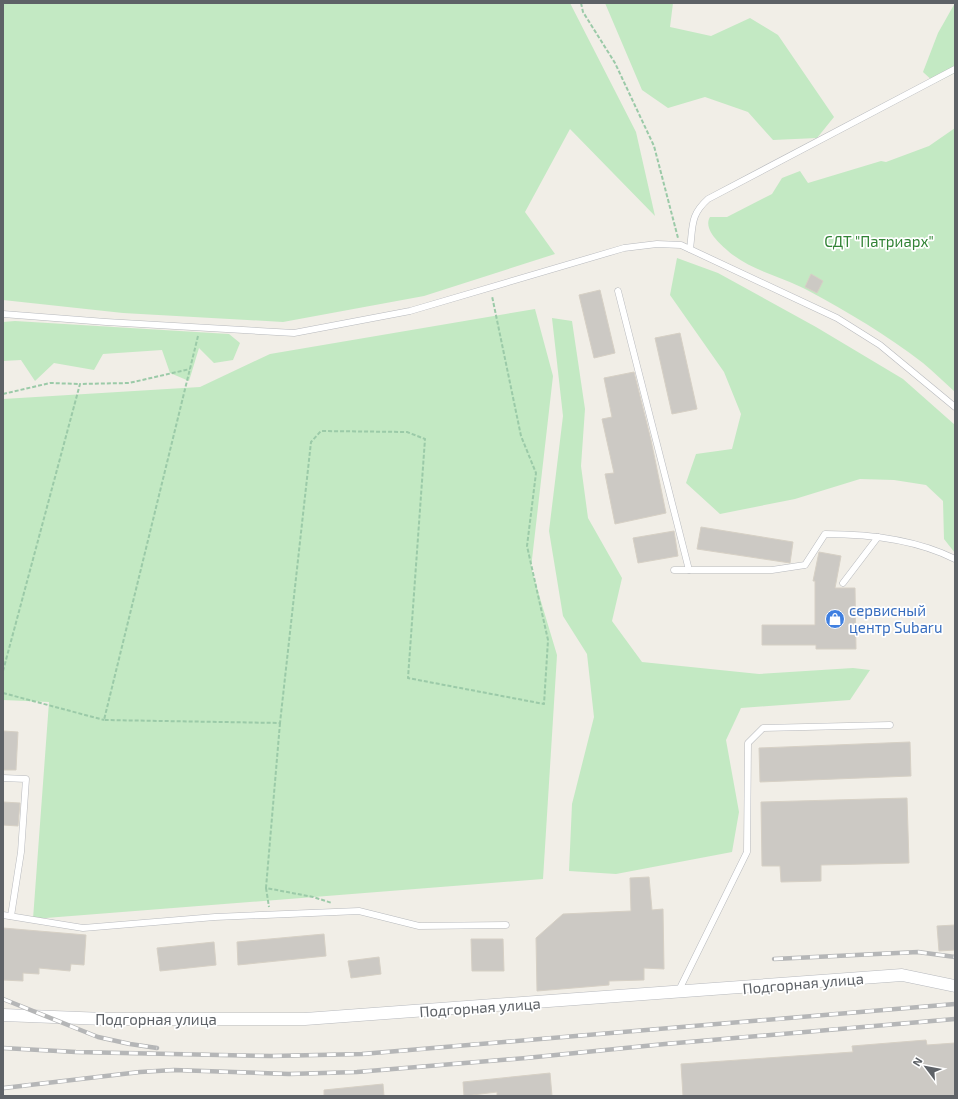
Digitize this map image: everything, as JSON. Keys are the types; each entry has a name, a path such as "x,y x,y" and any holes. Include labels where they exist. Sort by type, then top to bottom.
{"street":[{"name":"Подгорная улица","path":"3,1015 105,1019 305,1019 677,993 902,975 955,986"}],"lane":[{"path":"690,248 693,218 698,208 708,200 955,69"},
{"path":"3,314 106,322 294,333 410,310 624,248 680,245 690,248 837,318 880,345 955,407"},
{"path":"618,291 689,570"},
{"path":"674,570 772,570 805,565 825,534 861,534 878,537 934,549 955,559"},
{"path":"843,583 878,537"},
{"path":"677,993 747,852 748,743 763,728 890,725"},
{"path":"3,778 26,779 21,852 11,916"},
{"path":"3,915 83,928 215,917 359,911 419,926 506,925"}],"path":[{"path":"581,3 583,12 615,63 654,146 680,245"},
{"path":"270,915 266,888 280,723 311,442 321,430 407,432 425,439 408,678 544,704 548,640 527,546 536,473 521,436 490,287"},
{"path":"104,720 200,327"},
{"path":"3,394 50,383 129,383 190,369"},
{"path":"3,671 80,384"},
{"path":"3,693 104,720 280,723"},
{"path":"266,888 313,897 336,904"}],"green space":[{"path":"3,3 570,3 636,132 655,216 570,129 525,212 555,254 424,296 283,322 123,313 3,300"},
{"path":"605,3 673,3 670,27 711,36 750,18 778,35 834,117 817,138 773,140 748,112 705,97 668,108 642,90"},
{"path":"955,3 955,73 935,83 923,72 938,33"},
{"name":"СДТ \"Патриарх\"","path":"955,128 955,392 923,363 867,324 807,290 742,261 724,248 711,233 708,222 710,217 727,217 772,194 782,178 800,171 808,183 881,161 886,162 929,146"},
{"path":"677,258 718,273 816,327 903,379 955,425 955,553 944,539 943,501 926,485 894,480 860,479 795,499 720,514 686,483 696,454 732,449 741,414 724,372 670,295"},
{"path":"535,309 553,376 531,568 557,655 543,879 33,919 49,702 3,700 3,399 200,387 270,354"},
{"path":"552,318 572,321 585,409 581,466 588,518 622,578 612,621 642,662 759,674 853,668 870,670 850,700 741,708 726,740 739,812 732,852 616,874 569,871 572,804 594,717 587,654 563,616 549,531 563,416"},
{"path":"15,321 229,334 240,343 233,360 214,363 199,348 189,381 170,373 162,350 103,354 94,370 54,363 35,381 21,360 3,361 3,322"}],"building":[{"path":"811,274 823,281 817,293 805,287"},
{"path":"600,290 615,353 594,358 579,295"},
{"path":"680,333 697,409 672,414 655,338"},
{"path":"634,372 651,440 666,513 615,524 605,474 614,473 602,419 612,417 604,378"},
{"path":"701,527 793,542 790,563 697,549"},
{"path":"674,531 678,556 638,563 633,538"},
{"path":"819,552 841,556 835,588 855,588 856,649 816,649 816,645 762,645 762,625 815,625 815,581 813,581"},
{"path":"3,731 18,732 16,770 3,770"},
{"path":"910,742 911,776 760,782 759,748"},
{"path":"907,798 909,863 821,865 821,881 781,882 780,866 762,866 761,802"},
{"path":"3,802 20,803 18,826 3,825"},
{"path":"649,877 652,910 663,909 664,969 644,968 644,980 609,981 609,985 537,991 536,938 563,914 631,911 630,878"},
{"path":"955,925 955,950 939,951 937,926"},
{"path":"3,928 86,935 84,965 71,964 70,971 39,968 39,974 23,973 23,981 3,980"},
{"path":"324,934 326,956 238,965 237,942"},
{"path":"471,939 503,939 504,971 472,971"},
{"path":"214,942 216,965 160,971 157,948"},
{"path":"379,957 381,974 351,978 348,961"},
{"path":"926,1040 927,1045 955,1043 955,1096 683,1096 681,1064 853,1052 852,1046"},
{"path":"550,1073 552,1096 497,1096 497,1092 464,1096 463,1082"},
{"path":"383,1084 384,1096 324,1096 324,1090"}],"railway":[{"path":"774,959 918,952 955,957"},
{"path":"3,999 98,1037 157,1048"},
{"path":"3,1048 76,1052 272,1056 362,1054 955,1004"},
{"path":"4,1088 140,1072 174,1070 289,1074 357,1072 955,1019"}],"place":[{"name":"сервисный центр Subaru","path":"835,619"}]}
